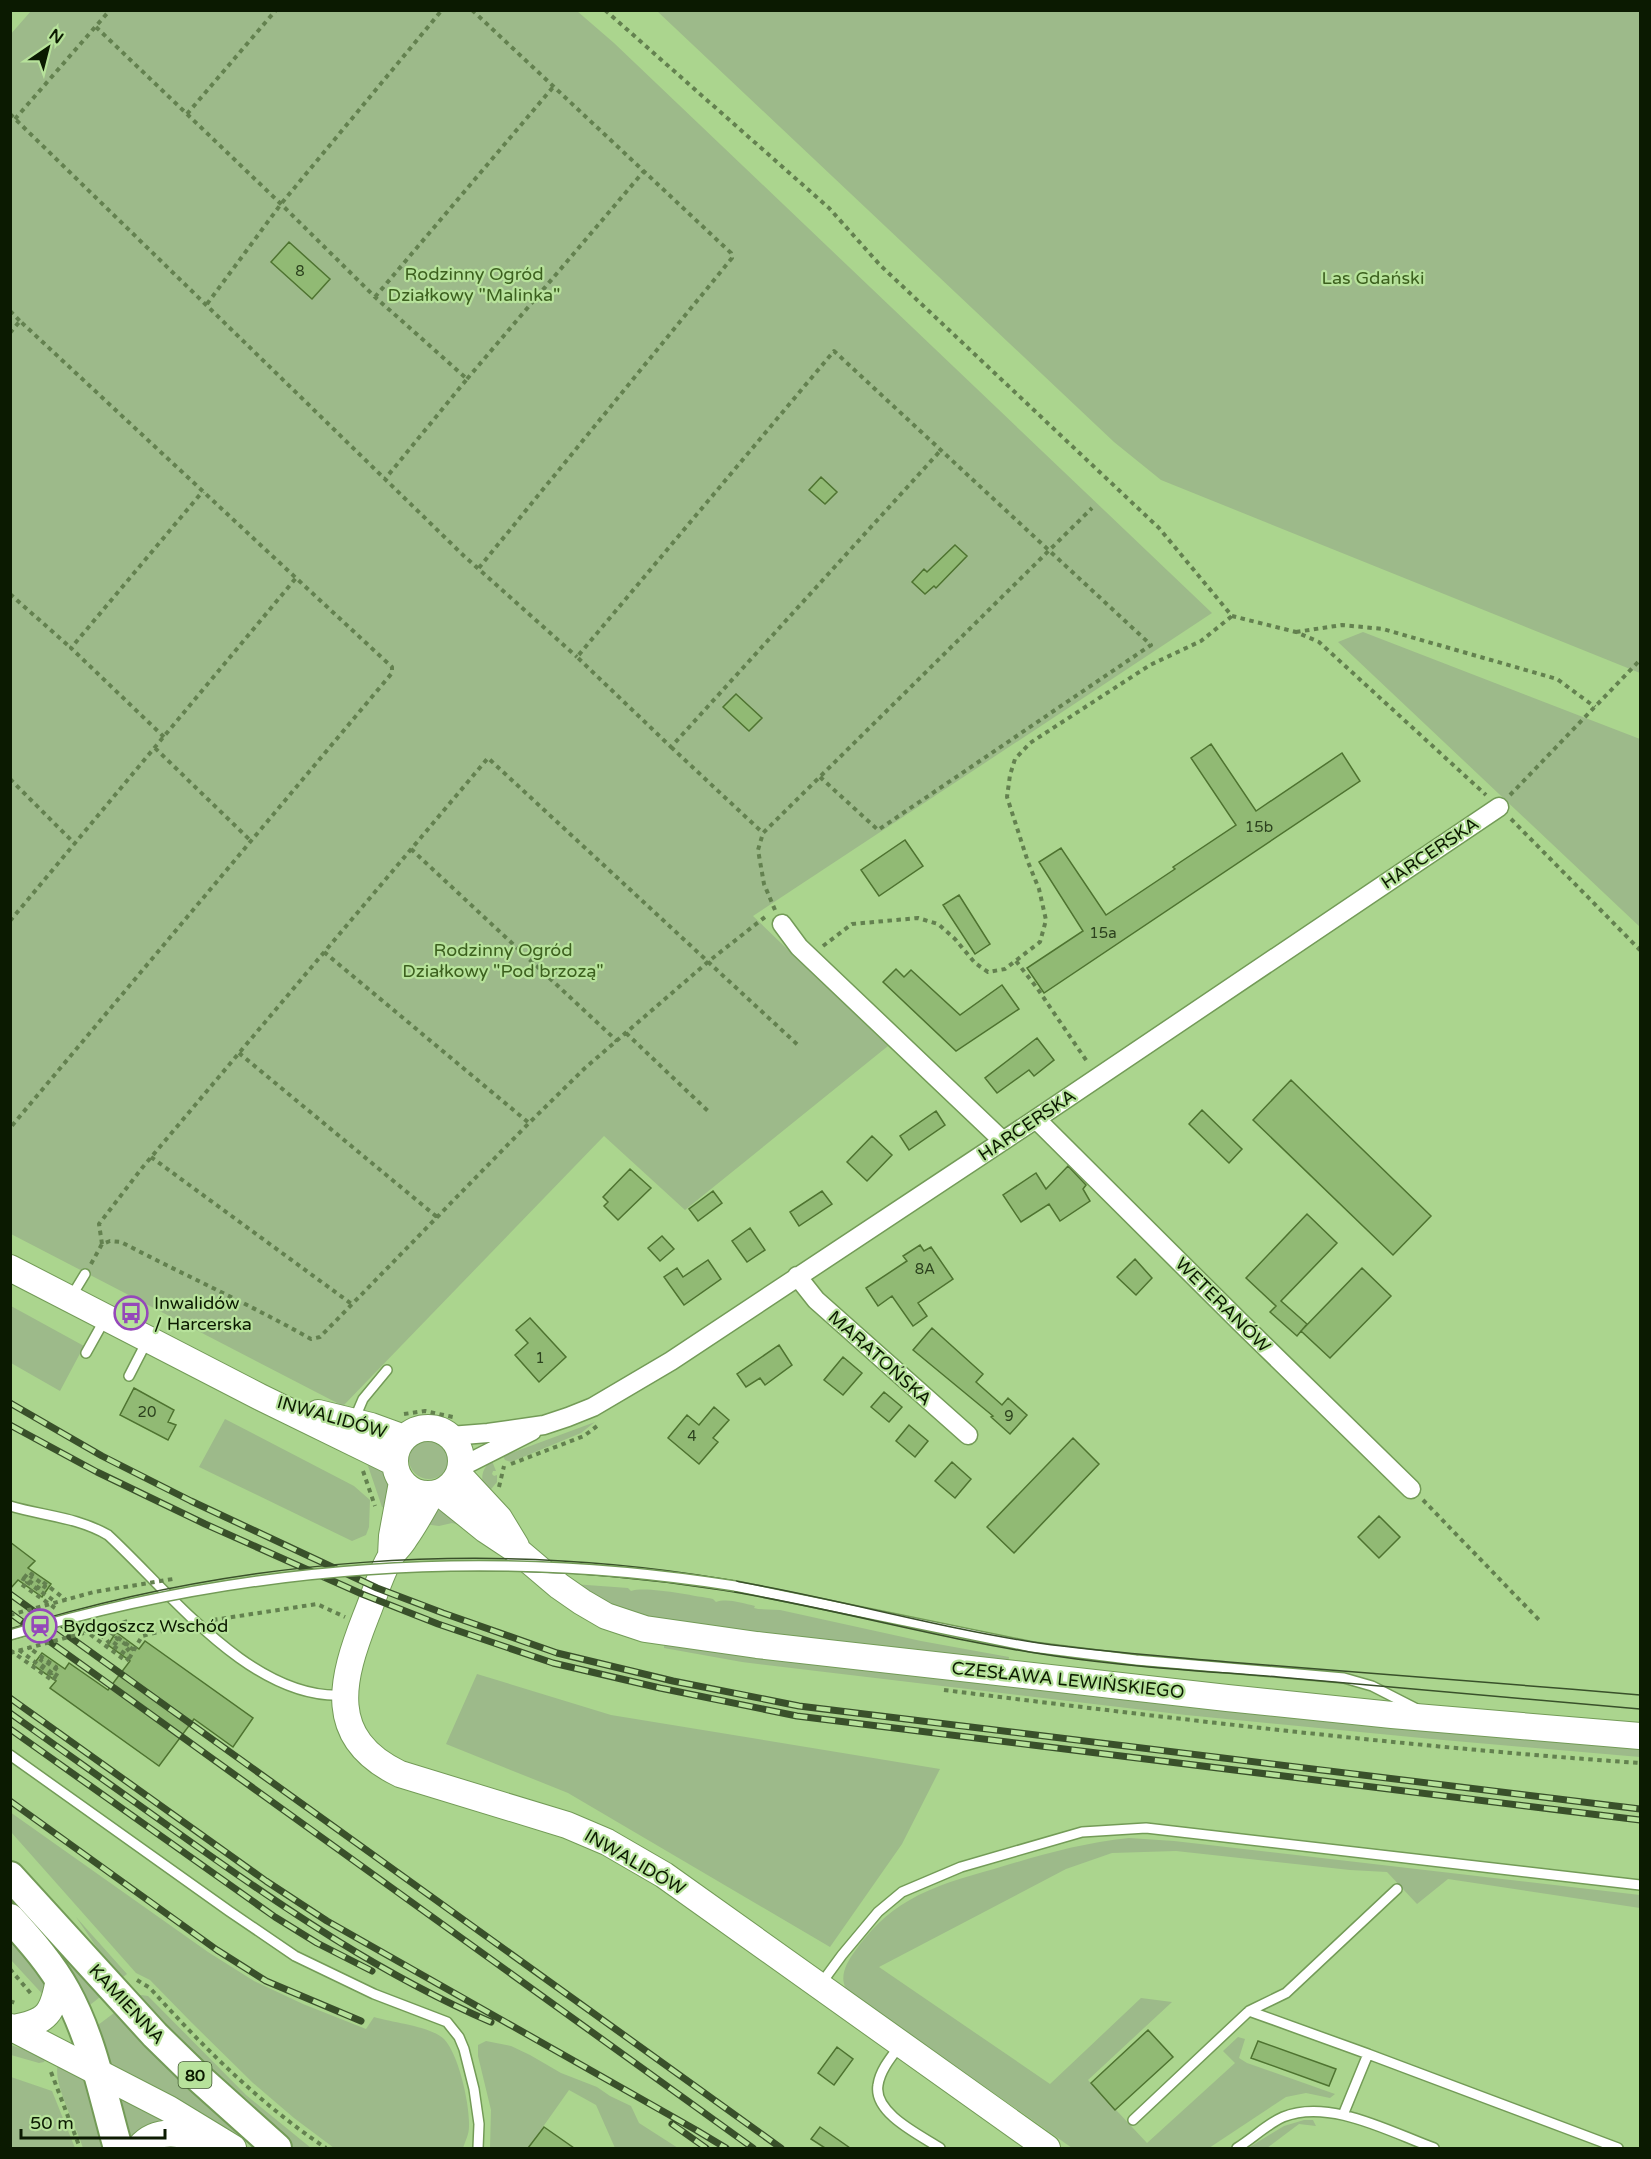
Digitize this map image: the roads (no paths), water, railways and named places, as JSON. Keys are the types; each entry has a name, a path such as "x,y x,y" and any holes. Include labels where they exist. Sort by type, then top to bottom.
{"main road":[{"name":"KAMIENNA","path":"10,1876 154,2035 277,2148"},
{"name":"KAMIENNA","path":"10,1918 59,1979 80,2022 98,2071 118,2148"}],"street":[{"name":"HARCERSKA","path":"460,1471 544,1425 592,1407 671,1361 1098,1078 1499,807"},
{"path":"778,917 799,947 811,959 1003,1141"},
{"name":"WETERANÓW","path":"1036,1119 1411,1489"},
{"name":"INWALIDÓW","path":"10,1268 260,1396 398,1472 391,1556"},
{"name":"MARATOŃSKA","path":"797,1276 816,1300 968,1435"},
{"name":"INWALIDÓW","path":"260,1396 371,1426 404,1438"},
{"name":"HARCERSKA","path":"450,1436 544,1425"},
{"path":"430,1428 441,1430 458,1445 461,1455 460,1471 448,1488 436,1493 413,1491 398,1472 396,1451 404,1438 419,1429 430,1428"},
{"name":"CZESŁAWA LEWIŃSKIEGO","path":"460,1471 499,1518 519,1551"},
{"name":"INWALIDÓW","path":"436,1493 391,1556 347,1672 344,1695 346,1715 367,1752 400,1774 567,1824 608,1842 664,1875 1047,2148"},
{"name":"CZESŁAWA LEWIŃSKIEGO","path":"436,1493 519,1551 559,1586 606,1616 667,1634 1171,1692 1641,1736"},
{"path":"12,2027 32,2025 46,2016 56,1998 59,1979"},
{"path":"12,2027 169,2109 232,2148"},
{"path":"139,2148 149,2139 168,2133 198,2138 232,2148"}],"lane":[{"path":"70,1299 85,1274"},
{"path":"86,1353 106,1317"},
{"path":"129,1376 148,1339"},
{"path":"353,1422 363,1399 387,1370"},
{"path":"10,1506 83,1522 108,1535 198,1623 241,1660 290,1687 328,1696 344,1695"},
{"path":"10,1635 135,1601 224,1584 294,1575 376,1568 462,1565 548,1567 634,1573 735,1586 1042,1649 1136,1660 1344,1678 1372,1686 1416,1707 1430,1718"},
{"path":"10,1755 295,1956 374,1994 447,2022 459,2037 464,2049 474,2089 479,2124 478,2148"},
{"path":"820,1986 842,1955 878,1912 902,1892 961,1867 1082,1832 1146,1828 1641,1885"},
{"path":"1133,2120 1249,2012 1287,1993 1397,1889"},
{"path":"1249,2012 1618,2148"},
{"path":"901,2044 884,2069 878,2085 878,2100 889,2114 940,2148"},
{"path":"1343,2115 1368,2054"},
{"path":"1237,2148 1282,2118 1300,2112 1317,2110 1343,2115 1434,2148"}],"tram line":[{"path":"10,1629 97,1605 185,1586 274,1571 364,1562 454,1559 544,1560 634,1567 723,1579 959,1629 1063,1646 1228,1662 1640,1695"},
{"path":"10,1640 130,1608 239,1588 377,1573 515,1571 585,1574 722,1590 971,1641 1083,1660 1640,1709"}],"railway":[{"path":"10,1403 102,1456 191,1501 377,1588 557,1653 673,1681 799,1706 1640,1809"},
{"path":"10,1425 97,1472 205,1524 362,1594 438,1624 553,1663 797,1716 1640,1820"},
{"path":"10,1594 781,2148"},
{"path":"10,1613 753,2148"},
{"path":"10,1698 266,1881 327,1921 726,2148"},
{"path":"10,1713 298,1916 411,1983 491,2022"},
{"path":"10,1729 275,1917 317,1943 372,1971"},
{"path":"10,1801 217,1950 266,1981 361,2021"},
{"path":"672,2124 706,2148"}],"place":[{"name":"Inwalidów / Harcerska","path":"131,1313"},
{"name":"Bydgoszcz Wschód","path":"40,1626"}],"park label":[{"name":"Las Gdański","path":"1373,278"},
{"name":"Rodzinny Ogród Działkowy \"Malinka\"","path":"474,284"},
{"name":"Rodzinny Ogród Działkowy \"Pod brzozą\"","path":"503,960"}]}
